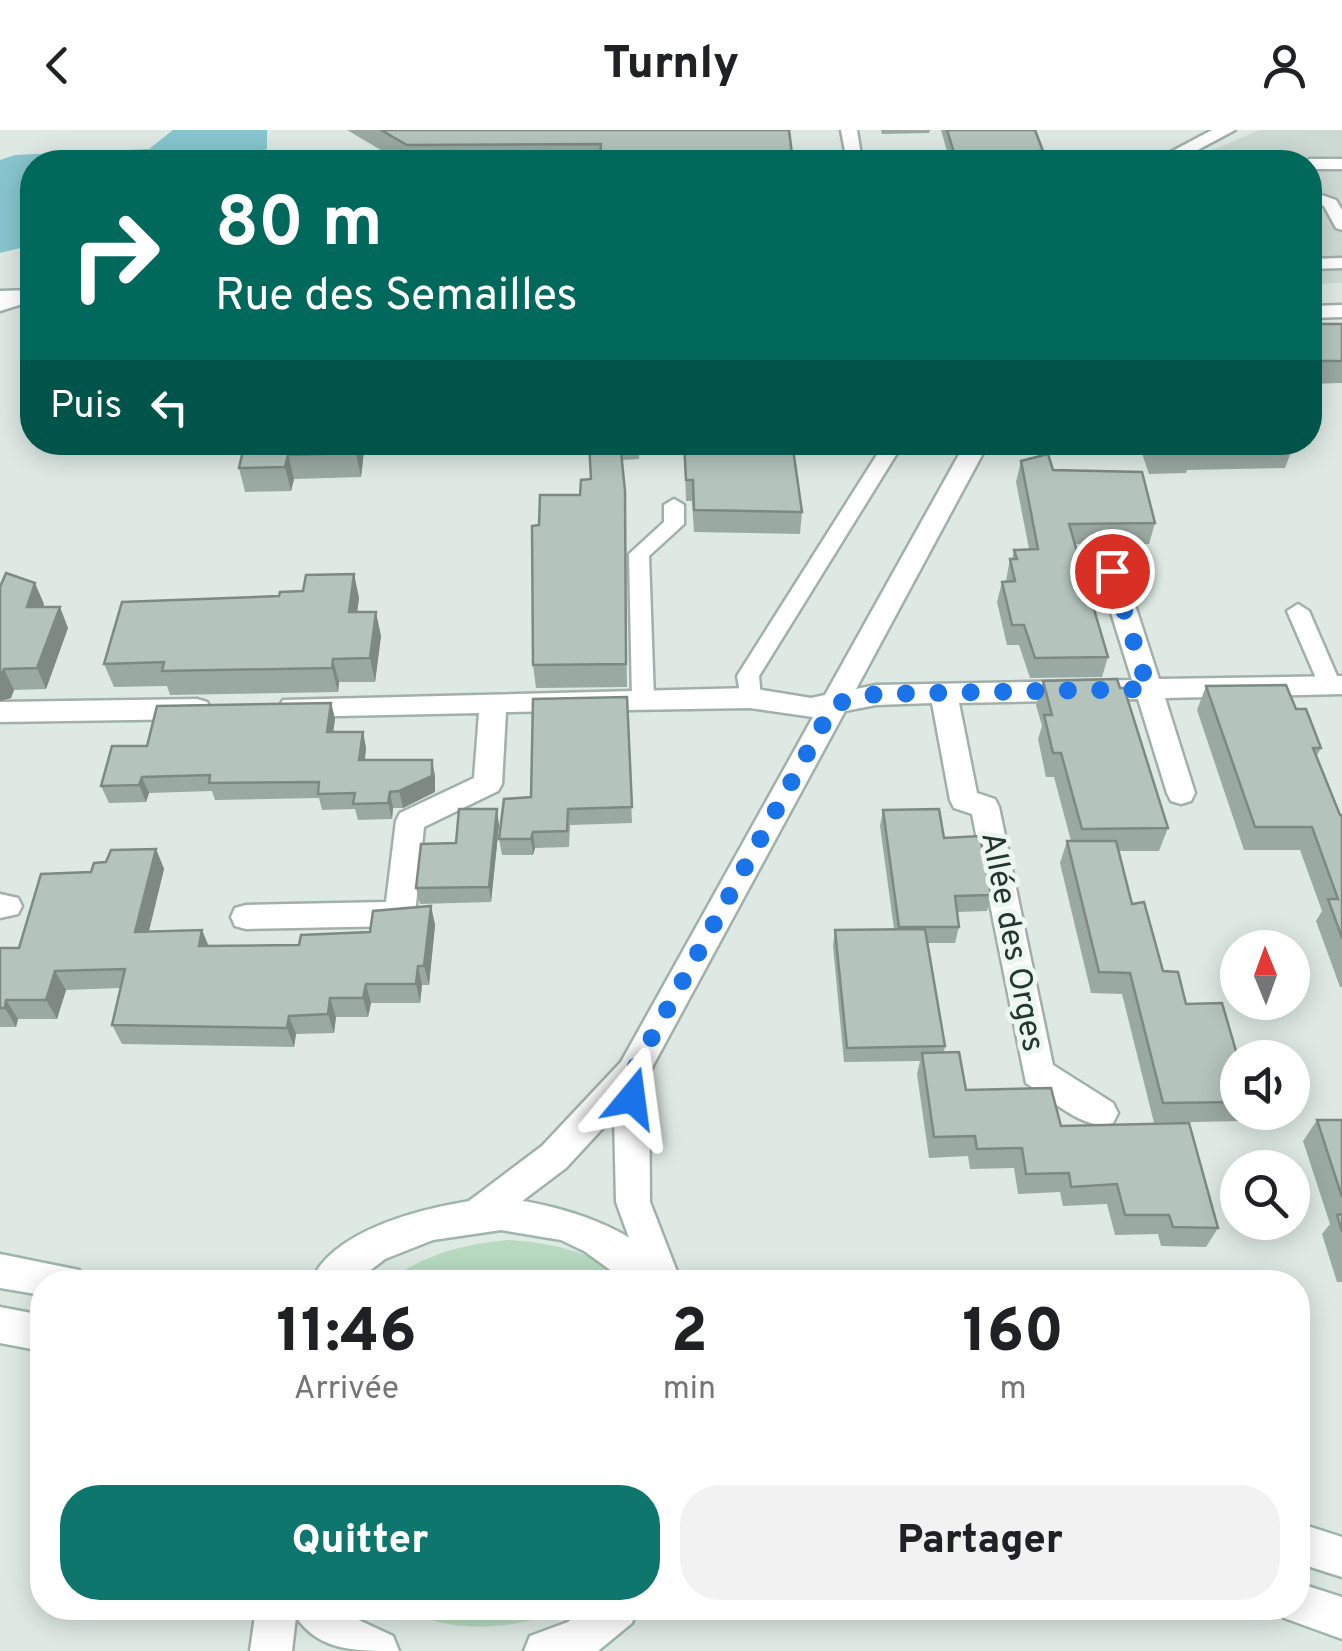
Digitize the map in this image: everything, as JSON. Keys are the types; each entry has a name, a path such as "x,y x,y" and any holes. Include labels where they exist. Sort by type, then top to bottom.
{"street":[{"path":"1185,150 1226,130"},
{"path":"1158,136 1164,150"},
{"path":"477,1215 554,1157 633,1072 971,455"},
{"path":"1112,571 1181,793"},
{"path":"256,707 750,698 811,708 876,694 1336,685"},
{"name":"Allée des Orges","path":"944,693 964,800 984,807 1038,1073 1101,1113"},
{"path":"246,918 400,914 410,821 488,784 493,702"},
{"path":"0,712 217,708"},
{"path":"633,1072 633,1202 658,1270"},
{"path":"343,1270 365,1251 432,1221 502,1212 569,1224 625,1254 640,1270"},
{"path":"0,1271 30,1276"},
{"path":"0,1325 30,1331"},
{"path":"1310,1547 1342,1557"},
{"path":"1310,1608 1342,1618"},
{"path":"271,1651 275,1620"},
{"path":"324,1620 335,1631 378,1651"},
{"path":"545,1651 581,1638 603,1620"}],"lane":[{"path":"1336,199 1342,225"},
{"path":"750,698 748,676 888,455"},
{"path":"643,699 639,554 674,524 674,505"},
{"path":"1298,611 1336,685"}],"shaded area":[{"path":"1260,130 1342,130 1342,283 1322,284 1322,150 1212,150"}],"green space":[{"path":"509,1240 542,1244 588,1256 614,1270 404,1270 445,1252"},
{"path":"432,1620 533,1620 487,1626"}],"water":[{"path":"173,130 267,130 264,150 127,150 149,149"},
{"path":"20,155 20,248 0,253 0,160"}],"building":[{"path":"381,130 789,130 792,150 601,150 601,144 407,145"},
{"path":"947,130 1035,130 1043,150 953,150"},
{"path":"1322,324 1342,324 1342,361 1322,361"},
{"path":"242,455 288,455 285,467 239,468"},
{"path":"590,455 621,455 626,664 533,665 532,526 539,525 540,495 580,495 581,480 591,479"},
{"path":"685,455 794,455 802,512 694,510 693,480 686,480"},
{"path":"1048,455 1053,470 1142,472 1155,523 1069,524 1108,657 1035,658 1024,625 1012,625 1002,582 1015,581 1010,559 1017,559 1014,550 1038,549 1021,461"},
{"path":"6,573 35,583 27,607 60,607 37,668 4,669 0,678 0,587"},
{"path":"354,574 349,612 376,612 370,658 333,659 332,668 162,671 164,662 104,664 122,602 279,596 280,592 303,591 306,575"},
{"path":"1117,679 1120,688 1124,688 1168,828 1082,829 1061,753 1053,753 1044,715 1052,715 1043,681"},
{"path":"1286,685 1296,709 1306,709 1321,748 1313,748 1342,815 1342,938 1328,899 1338,899 1312,827 1255,827 1206,686"},
{"path":"627,697 632,807 568,809 567,831 533,832 531,839 499,839 504,799 531,797 533,699"},
{"path":"331,703 327,732 363,732 359,760 432,760 432,776 390,792 388,803 353,804 355,793 318,794 319,782 209,783 210,775 142,777 139,785 101,786 112,746 147,746 157,706"},
{"path":"459,809 497,809 489,887 416,888 421,844 456,843"},
{"path":"939,809 944,838 980,836 991,895 955,896 959,927 899,927 883,810"},
{"path":"1067,841 1116,841 1132,904 1144,902 1163,971 1178,972 1186,1004 1220,1003 1220,1020 1227,1020 1233,1040 1220,1040 1220,1102 1163,1103 1130,973 1099,972"},
{"path":"156,849 135,932 202,930 199,946 299,945 301,935 370,932 373,911 431,906 424,966 418,966 416,984 366,984 363,998 330,998 328,1014 289,1016 287,1028 112,1025 125,969 55,971 46,1000 6,1000 5,1008 0,1008 0,948 19,948 41,874 91,872 94,863 106,862 111,850"},
{"path":"925,929 945,1046 847,1048 835,930"},
{"path":"959,1052 966,1090 1051,1088 1061,1126 1189,1123 1218,1228 1173,1227 1169,1215 1125,1215 1117,1184 1071,1187 1069,1173 1026,1174 1022,1148 977,1149 975,1136 934,1137 922,1053"},
{"path":"1317,1120 1342,1120 1342,1197"}],"route":[{"path":"632,1098 633,1072 834,704 876,694 1148,689 1112,571"}]}
